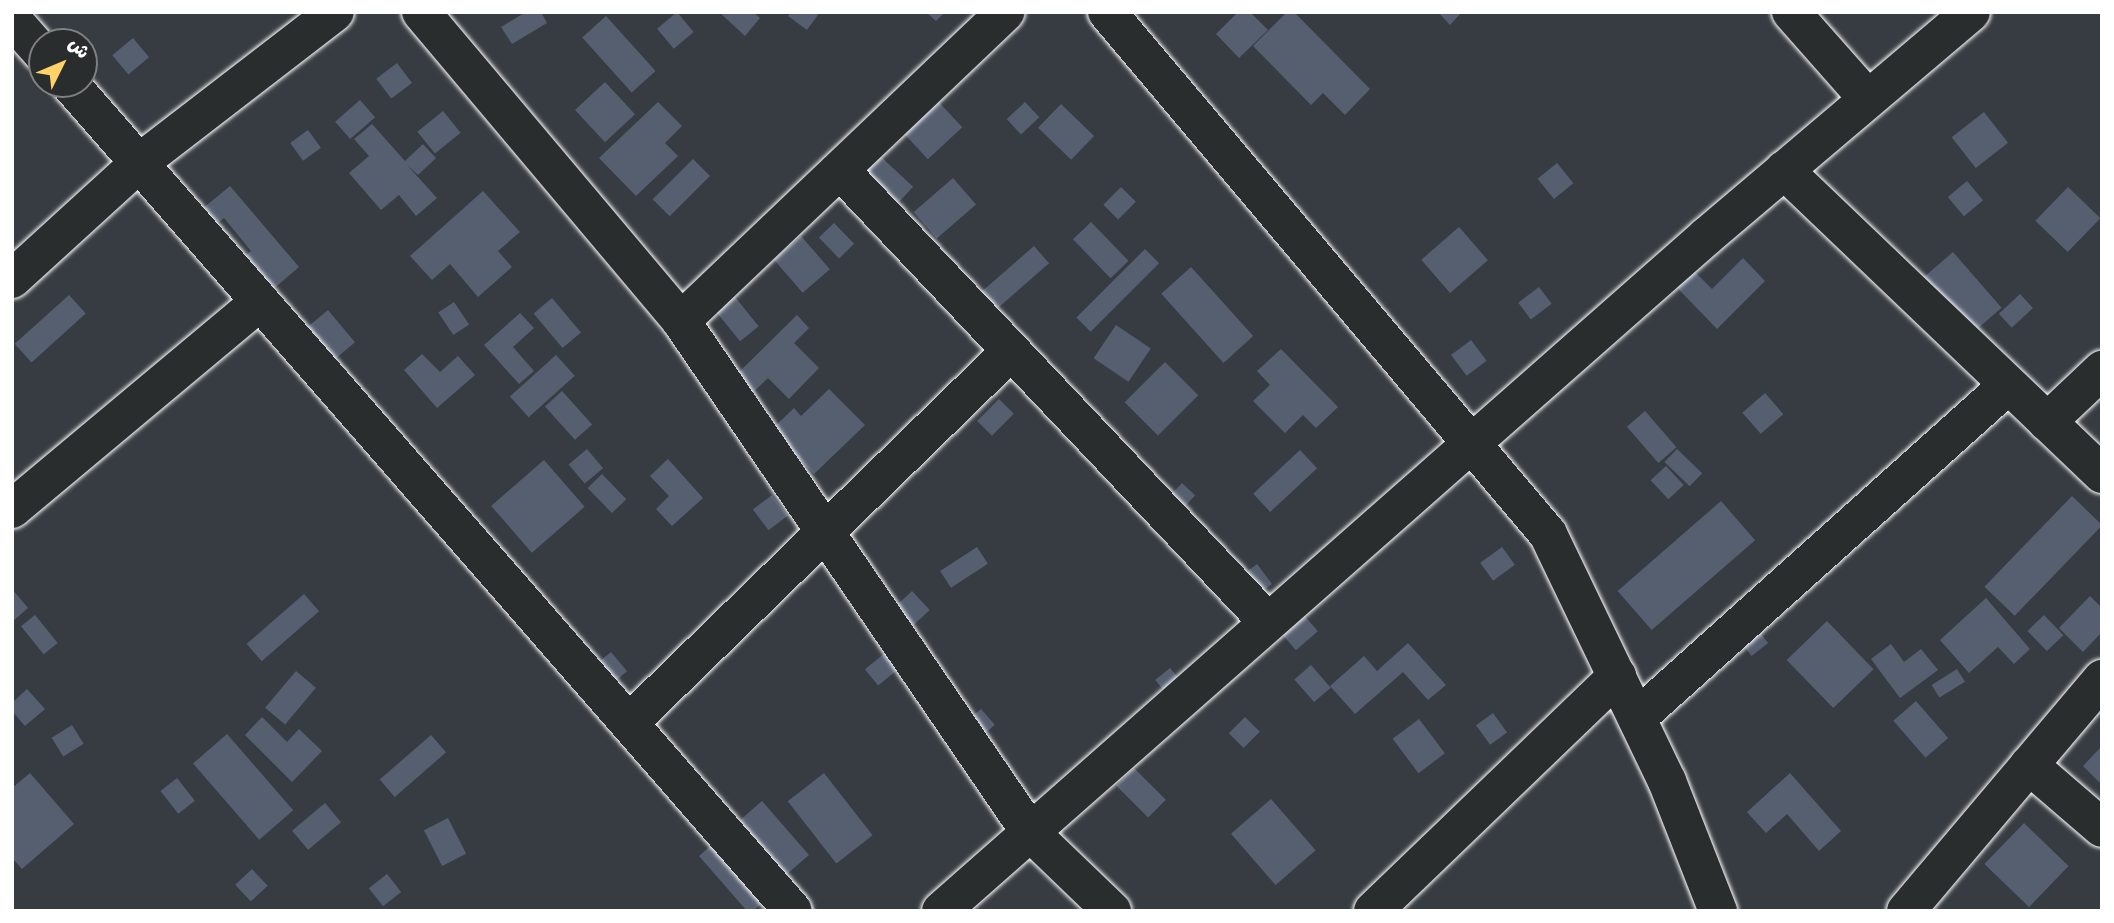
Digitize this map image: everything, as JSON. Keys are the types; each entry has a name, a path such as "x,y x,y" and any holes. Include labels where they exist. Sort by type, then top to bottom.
{"street":[{"path":"12,279 139,163 335,12"},
{"path":"421,12 681,321 1030,832 1112,911"},
{"path":"681,321 1005,12"},
{"path":"1107,12 1548,534 1667,781 1718,911"},
{"path":"1791,12 1868,99"},
{"path":"941,911 1784,170 1970,12"},
{"path":"12,19 28,37"},
{"path":"81,98 793,911"},
{"path":"840,170 1268,622"},
{"path":"1784,170 2102,474"},
{"path":"12,509 260,302"},
{"path":"629,723 1011,351"},
{"path":"2047,422 2102,370"},
{"path":"1637,718 2008,385"},
{"path":"1373,911 1617,676"},
{"path":"1906,911 2102,679"},
{"path":"2029,765 2102,828"}],"building":[{"path":"526,12 541,12 547,23 512,44 501,27"},
{"path":"677,12 694,32 674,49 657,29"},
{"path":"719,12 753,12 760,18 745,36"},
{"path":"791,12 820,12 807,30 788,16"},
{"path":"926,12 945,12 936,21"},
{"path":"1238,12 1250,12 1268,30 1239,58 1216,34"},
{"path":"1287,12 1294,12 1370,89 1345,115 1323,93 1311,105 1253,46"},
{"path":"1438,12 1462,12 1450,25"},
{"path":"606,16 656,71 632,92 582,37"},
{"path":"133,38 149,57 128,75 112,55"},
{"path":"397,63 412,83 391,99 376,79"},
{"path":"605,82 635,114 605,142 575,110"},
{"path":"935,98 962,127 928,159 901,130"},
{"path":"360,100 375,117 350,139 335,122"},
{"path":"658,102 682,126 665,143 678,156 636,196 599,158"},
{"path":"1025,102 1039,117 1021,134 1007,119"},
{"path":"1061,104 1094,136 1071,160 1038,128"},
{"path":"443,111 461,133 435,154 417,132"},
{"path":"1984,112 2008,143 1976,168 1952,137"},
{"path":"372,124 405,161 423,144 436,158 418,175 407,165 437,198 416,216 399,195 381,210 349,173 369,156 354,139"},
{"path":"308,130 321,148 303,161 290,143"},
{"path":"878,154 913,187 894,207 859,174"},
{"path":"693,159 710,176 670,216 653,199"},
{"path":"1557,163 1573,183 1554,199 1538,179"},
{"path":"953,178 976,204 937,239 914,212"},
{"path":"1967,181 1983,200 1964,216 1948,197"},
{"path":"230,186 299,267 271,291 242,258 251,251 224,218 209,230 196,214"},
{"path":"1121,187 1136,202 1118,220 1103,205"},
{"path":"2068,187 2100,218 2068,252 2035,221"},
{"path":"483,191 520,232 498,251 512,267 478,297 450,264 432,280 410,256"},
{"path":"1091,222 1129,261 1111,278 1073,239"},
{"path":"834,223 854,244 839,258 819,238"},
{"path":"1459,227 1488,260 1450,293 1421,260"},
{"path":"801,236 830,269 803,293 774,260"},
{"path":"1034,246 1049,263 994,311 979,294"},
{"path":"1145,249 1159,263 1091,332 1076,318"},
{"path":"1953,252 2002,308 1966,339 1918,283"},
{"path":"1681,258 1712,289 1743,258 1765,281 1717,329 1664,274"},
{"path":"1191,267 1253,336 1224,363 1161,294"},
{"path":"1539,287 1552,304 1531,319 1518,303"},
{"path":"731,292 759,326 740,341 712,307"},
{"path":"2020,294 2033,308 2012,328 1999,314"},
{"path":"69,295 86,314 31,362 15,344"},
{"path":"552,298 581,332 563,348 534,313"},
{"path":"454,302 469,324 453,335 438,313"},
{"path":"328,310 355,342 334,360 307,328"},
{"path":"520,313 534,328 513,347 534,371 519,384 484,345"},
{"path":"797,315 809,328 794,343 819,368 789,399 768,378 745,400 729,382"},
{"path":"1116,325 1151,348 1128,382 1094,358"},
{"path":"1471,340 1487,361 1467,376 1451,355"},
{"path":"1281,349 1338,407 1316,428 1303,415 1285,433 1253,401 1270,385 1257,371"},
{"path":"422,354 440,372 458,356 475,375 437,408 404,370"},
{"path":"556,355 575,376 529,417 510,396"},
{"path":"1165,362 1198,395 1158,436 1125,402"},
{"path":"829,389 865,425 814,474 771,430 794,408 801,416"},
{"path":"562,391 592,424 575,440 545,406"},
{"path":"1765,393 1783,414 1761,434 1742,413"},
{"path":"999,399 1014,414 992,436 977,421"},
{"path":"1645,411 1676,447 1658,463 1627,427"},
{"path":"587,449 603,468 585,484 569,464"},
{"path":"1677,449 1702,473 1690,486 1664,462"},
{"path":"1300,450 1317,468 1270,512 1253,494"},
{"path":"668,459 703,498 672,526 656,509 669,496 650,476"},
{"path":"544,460 585,507 532,553 491,506"},
{"path":"1666,466 1684,485 1668,499 1651,480"},
{"path":"602,474 626,499 612,513 588,488"},
{"path":"1182,483 1195,495 1179,513 1166,501"},
{"path":"772,495 788,516 768,530 753,509"},
{"path":"2072,496 2102,525 2015,616 1984,587"},
{"path":"1721,501 1755,540 1652,630 1618,591"},
{"path":"977,547 988,564 951,588 940,571"},
{"path":"1502,547 1515,565 1493,581 1480,563"},
{"path":"1257,564 1272,584 1250,600 1235,580"},
{"path":"12,589 28,608 12,622"},
{"path":"912,591 930,610 909,629 892,610"},
{"path":"304,594 319,611 262,661 247,644"},
{"path":"2090,596 2102,608 2102,632 2083,652 2059,628"},
{"path":"1289,598 1318,631 1296,650 1267,617"},
{"path":"1986,598 2030,649 2014,664 1998,647 1969,673 1940,640"},
{"path":"35,615 58,643 44,654 21,626"},
{"path":"2044,615 2063,635 2047,651 2027,631"},
{"path":"1827,621 1874,669 1833,708 1787,660"},
{"path":"1754,625 1768,643 1752,656 1737,638"},
{"path":"1408,643 1446,685 1428,700 1403,672 1355,714 1330,686 1364,656 1377,671"},
{"path":"896,644 909,660 878,685 865,669"},
{"path":"1891,644 1904,662 1921,649 1938,670 1900,698 1871,659"},
{"path":"611,652 627,671 608,687 592,668"},
{"path":"1311,665 1331,688 1314,702 1294,679"},
{"path":"1170,668 1186,688 1172,700 1155,680"},
{"path":"1957,669 1965,682 1940,698 1932,685"},
{"path":"296,671 316,688 285,724 265,708"},
{"path":"27,689 45,709 25,726 12,711 12,703"},
{"path":"1916,701 1948,738 1926,758 1893,721"},
{"path":"981,709 995,725 963,752 949,737"},
{"path":"1493,713 1507,732 1490,745 1476,725"},
{"path":"262,717 287,742 299,729 322,751 292,782 245,735"},
{"path":"1245,717 1260,732 1244,748 1229,733"},
{"path":"1419,719 1445,753 1419,773 1393,739"},
{"path":"72,725 84,744 63,756 52,738"},
{"path":"227,734 293,810 259,840 193,764"},
{"path":"431,735 446,752 395,797 380,780"},
{"path":"2100,748 2102,780 2099,782 2083,766"},
{"path":"1134,768 1166,800 1148,817 1116,786"},
{"path":"30,773 74,824 22,869 12,858 12,788"},
{"path":"824,773 873,835 836,864 788,801"},
{"path":"1790,773 1841,831 1819,851 1787,814 1766,833 1747,812"},
{"path":"177,778 195,801 178,814 160,791"},
{"path":"1271,799 1316,850 1276,885 1231,834"},
{"path":"762,801 809,855 786,875 817,911 769,911 762,903 753,911 747,911 699,856"},
{"path":"325,803 341,822 308,850 292,831"},
{"path":"448,818 466,854 442,866 424,830"},
{"path":"2024,823 2069,866 2029,907 1984,864"},
{"path":"252,869 268,886 251,902 235,885"},
{"path":"387,874 401,892 383,906 369,888"}]}
